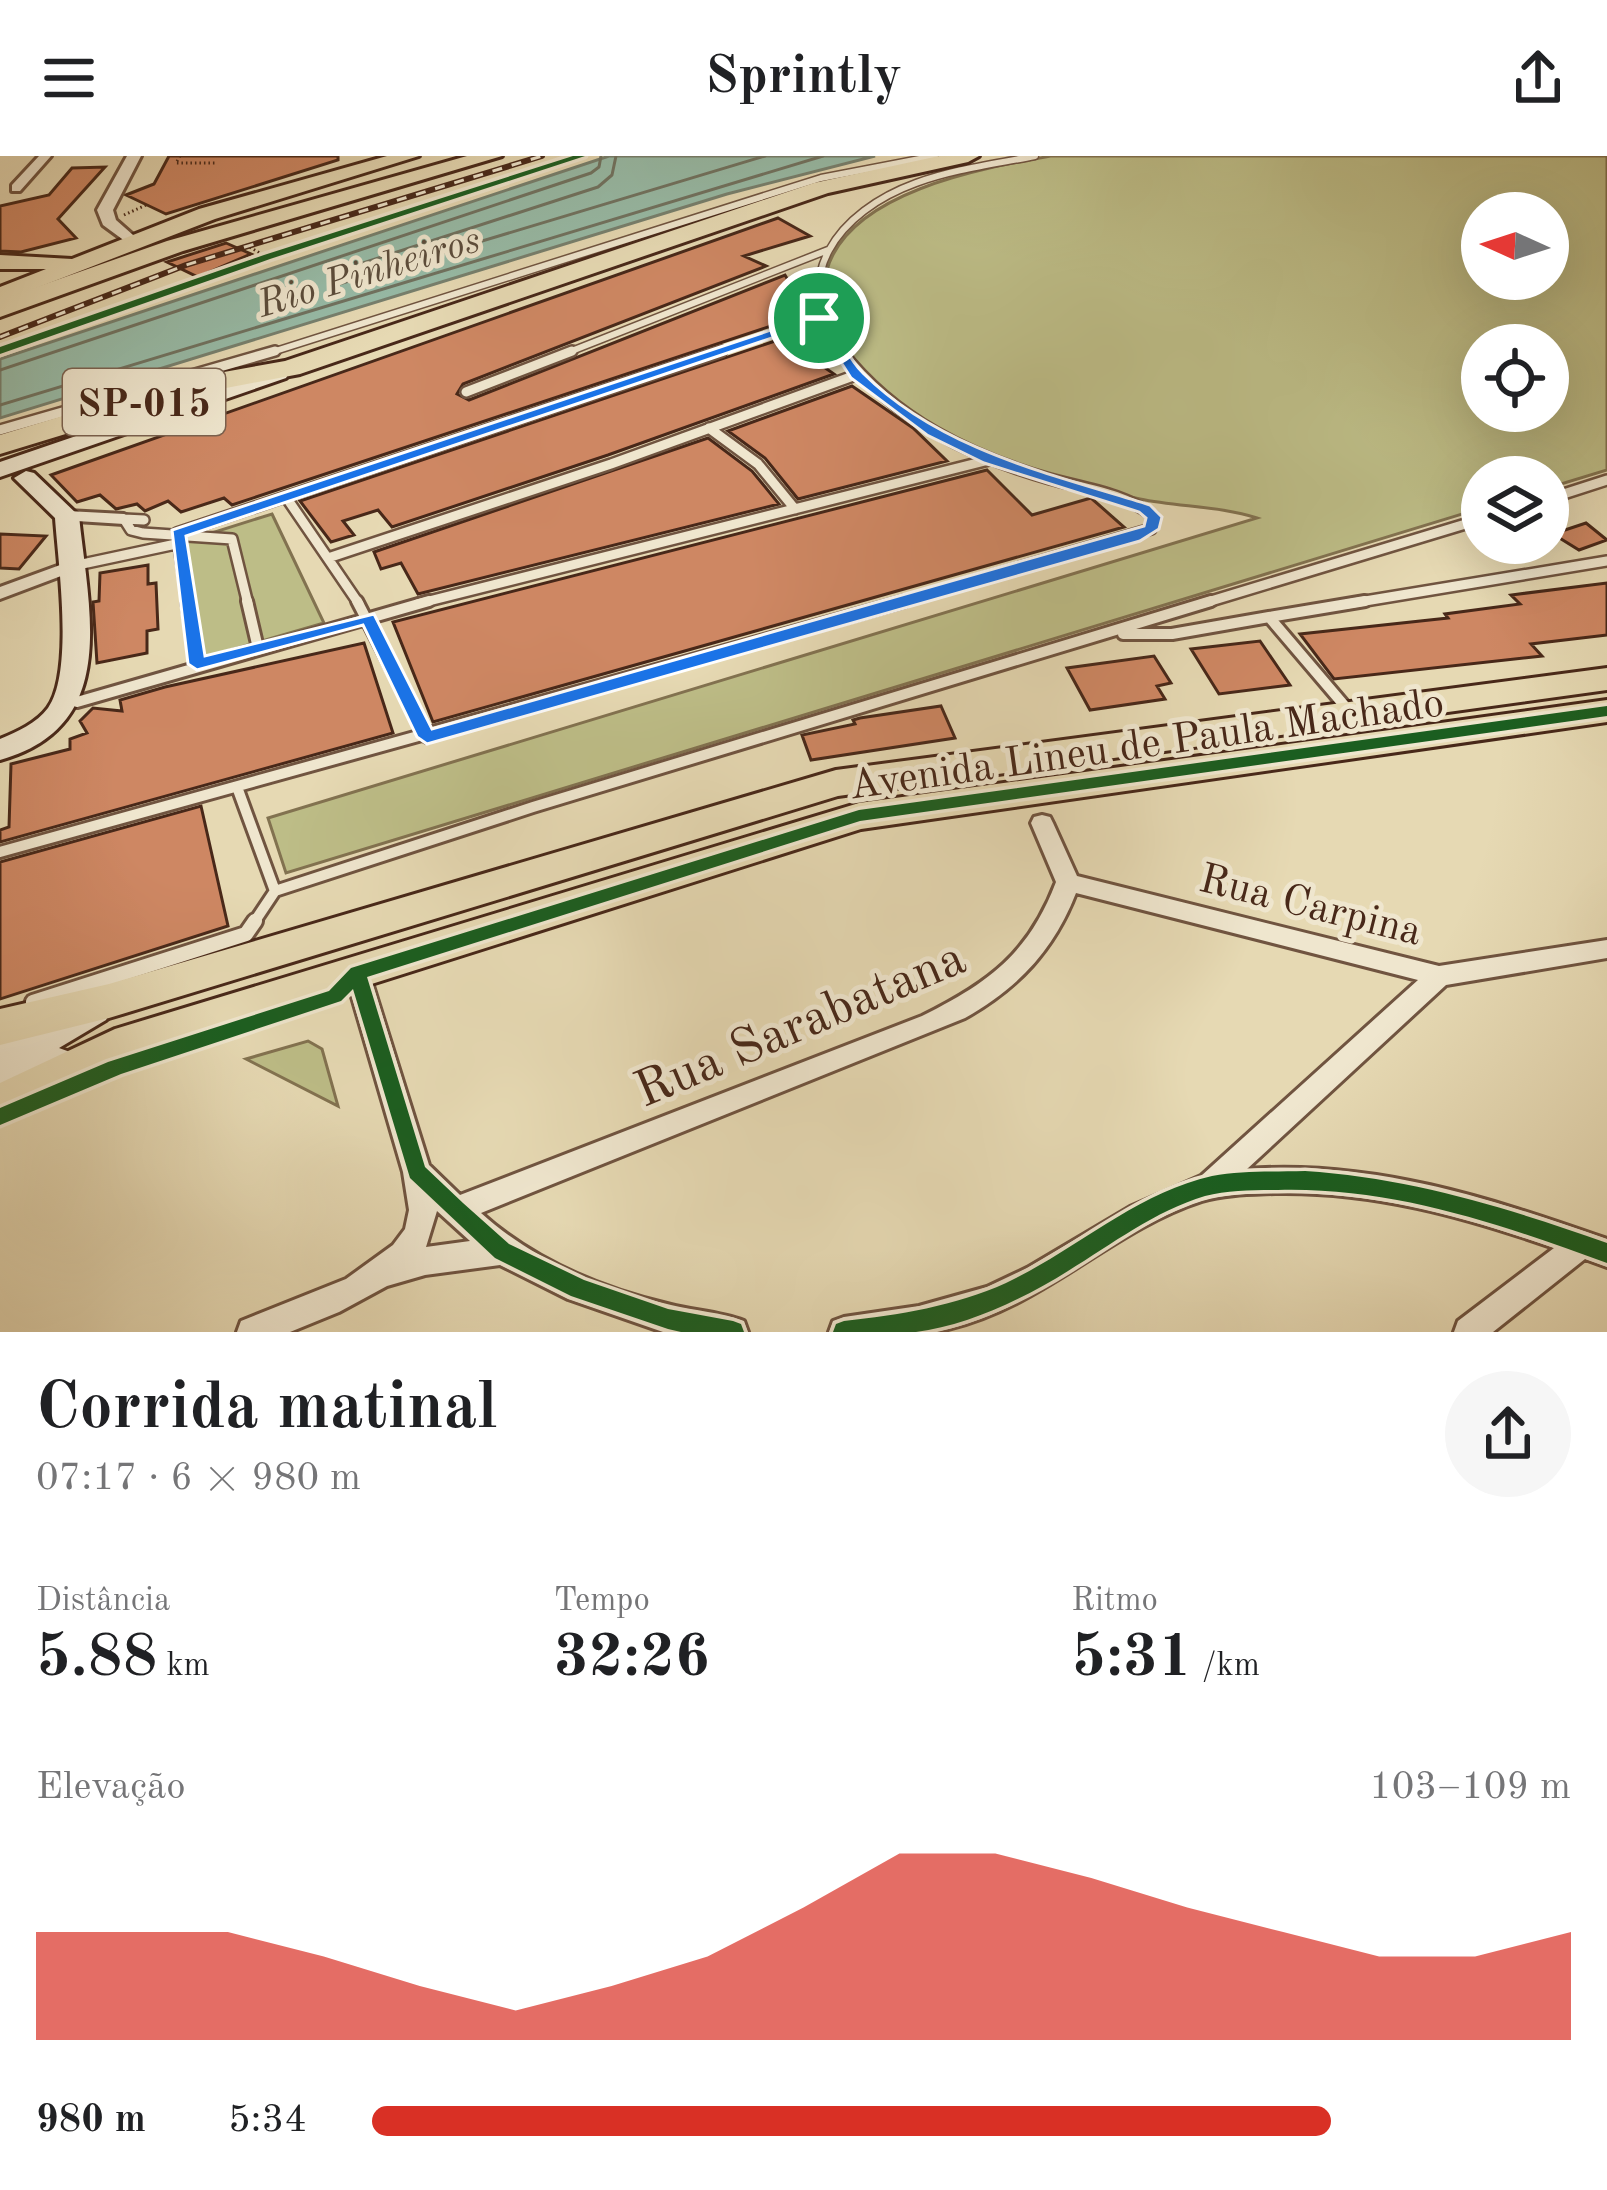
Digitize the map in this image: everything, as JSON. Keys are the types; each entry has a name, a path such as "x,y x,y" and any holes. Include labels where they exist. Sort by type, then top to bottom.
{"highway":[{"path":"0,295 133,242 410,156"},
{"path":"0,309 176,246 491,156"},
{"name":"SP-015","path":"0,445 195,386 290,368 773,203 968,156"},
{"path":"34,296 118,253 292,189"},
{"path":"0,262 85,261"},
{"name":"Avenida Lineu de Paula Machado","path":"0,1027 109,1001 836,783 1607,679"},
{"path":"1420,739 1407,722 1410,709 1456,697"},
{"path":"1335,748 1360,734 1349,711"},
{"name":"Avenida Lineu de Paula Machado","path":"0,1104 131,1042 859,816 1607,711"}],"main road":[{"path":"0,470 290,368"},
{"path":"0,750 47,726 66,701 67,516 13,480 84,440"},
{"path":"0,1055 39,1042 109,1001"},
{"path":"0,1081 131,1042"}],"street":[{"path":"16,188 44,156"},
{"path":"133,242 109,222 105,210 134,156"},
{"path":"67,516 124,519"},
{"path":"0,593 70,566"},
{"path":"1042,823 1068,882"},
{"name":"Rua Carpina","path":"1068,882 1439,976 1607,949"},
{"name":"Rua Sarabatana","path":"456,1210 967,1006 1015,974 1049,926 1068,882"},
{"path":"357,973 417,1172 421,1222 406,1251 382,1276"},
{"path":"844,1332 898,1327 969,1311 1034,1280 1123,1226 1210,1186 1439,976"},
{"path":"417,1172 502,1251 579,1289 668,1318 733,1332"},
{"path":"1210,1186 1282,1180 1414,1193 1494,1211 1594,1248"},
{"path":"1468,1332 1594,1248"},
{"path":"252,1332 425,1261 502,1251"}],"lane":[{"path":"0,430 179,381 821,178 935,156"},
{"path":"0,852 427,737 1134,538 1151,529 1154,517 1145,508 989,460 933,431 856,375 819,318 820,273 828,250 861,213 892,194 935,178 1035,156"},
{"path":"466,392 828,250"},
{"path":"124,519 131,530 177,539 286,497 819,318"},
{"path":"331,557 856,375"},
{"path":"709,428 758,464 795,509"},
{"path":"77,702 368,618 989,460"},
{"path":"1569,492 1607,480"},
{"path":"286,497 368,618 427,737"},
{"path":"124,519 144,520"},
{"path":"0,1012 246,934 275,891 533,807 1461,526"},
{"path":"70,566 200,532 232,539 258,648"},
{"path":"177,539 197,664"},
{"path":"1113,634 1172,634 1607,561"},
{"path":"1269,617 1349,711"},
{"path":"237,787 275,891"}],"path":[{"path":"180,156 176,163 217,163"},
{"path":"243,242 267,257"},
{"path":"246,265 289,250"}],"shaded area":[{"path":"1051,156 1607,156 1607,470 1569,482 1569,456 1461,456 1461,514 286,873 268,818 1257,518 1098,489 991,454 936,428 887,397 849,361 827,320 826,273 839,245 860,222 888,204 955,177"},
{"path":"272,514 324,623 203,658 183,542"},
{"path":"308,1041 322,1049 338,1106 246,1059"}],"water":[{"name":"Rio Pinheiros","path":"609,156 875,156 727,194 0,418 0,359"}],"building":[{"path":"169,156 338,156 338,160 166,214 126,195 154,184"},
{"path":"105,167 58,219 76,238 21,252 0,251 0,206 49,195 72,168"},
{"path":"778,218 810,236 744,256 766,266 463,384 457,394 469,400 785,275 798,297 786,321 232,505 224,498 181,512 168,501 145,511 137,504 116,509 100,495 77,502 51,475"},
{"path":"226,243 251,254 198,277 167,262"},
{"path":"799,333 823,349 816,351 829,359 818,363 834,374 608,455 392,527 378,510 343,521 354,535 331,542 300,501"},
{"path":"852,386 913,428 947,461 798,499 765,458 728,431"},
{"path":"708,438 752,471 779,504 418,594 401,563 381,569 374,552"},
{"path":"987,470 1032,515 1091,498 1124,527 433,722 393,622"},
{"path":"1586,523 1607,540 1579,550 1569,544 1569,529"},
{"path":"0,534 46,536 19,569 0,568"},
{"path":"148,565 148,584 156,583 158,629 147,631 147,653 97,663 93,602 99,601 100,573"},
{"path":"1607,583 1607,635 1531,644 1542,656 1334,679 1300,634 1448,618 1445,614 1520,604 1511,595"},
{"path":"1260,641 1290,685 1219,694 1191,649"},
{"path":"364,643 393,733 0,842 0,830 9,827 11,764 70,749 70,739 87,733 80,721 93,708 122,711 120,700 165,687"},
{"path":"1154,656 1171,683 1157,686 1165,699 1090,710 1067,668"},
{"path":"941,706 955,738 811,760 802,735 855,724 853,720 860,718"},
{"path":"201,806 228,926 0,999 0,862"}],"railway":[{"path":"0,337 186,265 542,156"}],"cycle path":[{"path":"0,351 267,257 581,156"},
{"path":"0,1117 115,1068 335,996 357,973 859,816 1607,711"},
{"path":"357,973 417,1172 456,1210 502,1251 579,1289 668,1319 733,1332"},
{"path":"844,1332 919,1321 991,1300 1161,1205 1226,1183 1305,1180 1394,1189 1480,1210 1607,1253"}],"route":[{"path":"819,318 856,375 910,417 989,460 1145,508 1154,517 1151,529 1134,538 427,737 368,618 197,664 177,533 819,318"}]}
